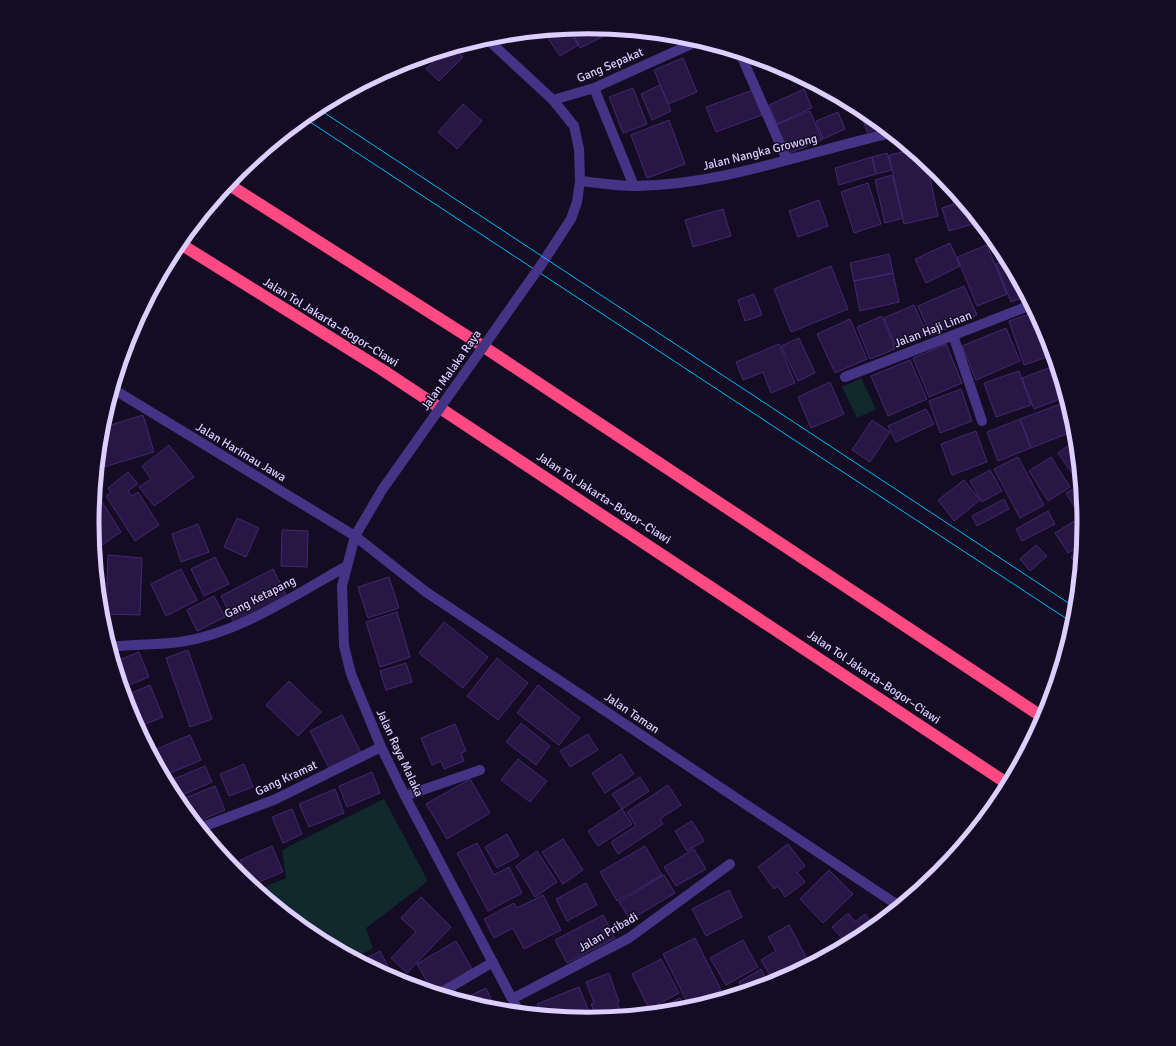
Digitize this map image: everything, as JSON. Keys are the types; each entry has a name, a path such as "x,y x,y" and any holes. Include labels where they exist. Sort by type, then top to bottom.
{"highway":[{"path":"233,187 494,354 1038,714"},
{"name":"Jalan Tol Jakarta–Bogor–Ciawi","path":"184,246 381,369 1003,781"}],"street":[{"name":"Jalan Malaka Raya","path":"382,490 541,265 571,219 577,202 580,181 579,149 574,126 554,100 492,43"},
{"name":"Gang Sepakat","path":"554,100 594,88 690,45"},
{"path":"743,59 787,160"},
{"path":"594,88 634,186"},
{"name":"Jalan Nangka Growong","path":"580,181 634,186 701,180 787,160 885,134"},
{"name":"Jalan Haji Linan","path":"845,377 1027,307"},
{"path":"953,335 982,421"},
{"name":"Jalan Harimau Jawa","path":"117,392 355,536"},
{"name":"Jalan Raya Malaka","path":"382,490 355,536 342,586 344,646 351,674 381,747 405,796 494,962 516,1007"},
{"name":"Jalan Taman","path":"355,536 426,592 895,903"},
{"name":"Gang Ketapang","path":"115,647 181,642 211,634 251,618 346,566"},
{"name":"Gang Kramat","path":"204,826 276,799 381,747"},
{"path":"405,796 480,770"},
{"name":"Jalan Pribadi","path":"512,999 628,938 730,864"},
{"path":"445,990 494,962"}],"green space":[{"path":"861,378 876,409 857,418 842,387"},
{"path":"384,799 428,881 366,928 373,948 360,955 316,930 262,888 286,878 282,850"}],"building":[{"path":"574,34 607,35 580,48"},
{"path":"571,35 578,45 560,56 546,36"},
{"path":"458,52 463,57 439,81 426,69 438,58"},
{"path":"683,58 697,92 668,104 654,70"},
{"path":"660,85 671,111 652,120 641,94"},
{"path":"633,88 647,124 623,133 609,97"},
{"path":"804,89 812,108 777,124 769,105"},
{"path":"753,90 762,115 716,132 706,107"},
{"path":"463,104 482,121 457,149 438,132"},
{"path":"810,111 822,140 788,154 776,125"},
{"path":"838,112 845,129 823,139 816,121"},
{"path":"862,118 877,129 867,132"},
{"path":"669,120 685,164 647,178 631,135"},
{"path":"906,151 929,172 938,216 904,224 889,155"},
{"path":"887,153 892,170 876,174 872,157"},
{"path":"872,157 876,174 839,185 835,168"},
{"path":"892,175 903,218 885,223 875,180"},
{"path":"868,183 881,224 854,233 841,192"},
{"path":"951,196 975,224 949,231 942,208 954,204"},
{"path":"819,200 828,226 798,237 789,211"},
{"path":"723,209 731,236 693,247 685,220"},
{"path":"950,243 960,266 926,283 915,259"},
{"path":"987,245 1007,294 977,306 957,257"},
{"path":"889,254 893,273 854,281 850,263"},
{"path":"1002,262 1022,298 1011,302 996,264"},
{"path":"831,266 848,309 791,332 774,289"},
{"path":"893,273 899,302 860,311 854,281"},
{"path":"964,286 977,315 931,336 918,306"},
{"path":"754,294 762,315 745,321 738,300"},
{"path":"914,305 927,334 896,347 884,318"},
{"path":"1030,314 1048,357 1024,365 1009,321"},
{"path":"882,316 895,349 870,359 857,327"},
{"path":"850,319 867,359 835,373 817,334"},
{"path":"1006,328 1020,361 976,380 962,346"},
{"path":"799,338 815,373 798,381 781,346"},
{"path":"779,344 795,383 771,393 763,372 743,380 736,362"},
{"path":"946,344 962,383 929,397 913,358"},
{"path":"910,360 927,399 888,416 871,376"},
{"path":"1051,367 1061,399 1034,409 1022,378"},
{"path":"1019,371 1031,405 996,417 984,383"},
{"path":"830,382 844,414 811,428 798,397"},
{"path":"961,389 972,421 940,433 929,401"},
{"path":"1062,403 1069,433 1031,448 1020,419"},
{"path":"926,409 934,424 896,442 888,426"},
{"path":"143,415 154,452 102,467 109,426"},
{"path":"1020,419 1031,448 998,461 987,432"},
{"path":"872,420 890,432 870,462 852,450"},
{"path":"976,431 987,462 952,475 941,444"},
{"path":"1071,444 1075,477 1058,453"},
{"path":"169,445 194,477 154,506 139,487 151,479 142,466"},
{"path":"1018,457 1044,505 1020,518 994,469"},
{"path":"1051,457 1070,487 1048,501 1029,471"},
{"path":"990,470 1002,491 982,502 970,481"},
{"path":"128,472 138,484 128,491 132,496 138,492 159,525 135,541 106,496 111,493 108,488"},
{"path":"964,480 980,500 954,521 938,500"},
{"path":"1076,488 1077,511 1066,493"},
{"path":"100,498 121,532 100,546"},
{"path":"1004,499 1009,509 977,526 972,516"},
{"path":"1048,511 1055,524 1022,541 1016,529"},
{"path":"237,518 259,528 246,557 224,547"},
{"path":"1077,519 1076,548 1068,553 1055,533"},
{"path":"198,524 209,552 181,562 172,534"},
{"path":"282,530 308,531 307,567 281,566"},
{"path":"1036,545 1047,556 1030,571 1020,559"},
{"path":"1076,553 1075,564 1071,557"},
{"path":"108,555 142,558 140,615 107,614 106,607"},
{"path":"215,557 229,584 204,596 191,569"},
{"path":"181,569 197,600 166,616 151,584"},
{"path":"273,569 287,597 234,623 221,596"},
{"path":"389,577 399,608 368,618 358,587"},
{"path":"214,596 225,617 197,631 187,610"},
{"path":"397,612 410,657 380,667 366,622"},
{"path":"444,622 488,657 463,688 419,653"},
{"path":"188,650 212,719 190,727 166,658"},
{"path":"139,652 149,677 127,686 119,660"},
{"path":"497,658 528,683 498,720 467,696"},
{"path":"406,663 412,682 386,690 380,671"},
{"path":"289,681 321,712 298,736 266,705"},
{"path":"150,685 163,717 143,725 130,694"},
{"path":"538,685 580,718 559,745 517,713"},
{"path":"342,715 362,755 331,772 310,731"},
{"path":"521,723 550,746 536,765 506,742"},
{"path":"455,724 466,751 461,753 464,761 444,769 441,761 432,765 421,738"},
{"path":"588,734 598,750 570,767 560,751"},
{"path":"190,735 201,760 169,774 155,750"},
{"path":"621,754 634,774 605,793 592,773"},
{"path":"518,759 547,781 530,802 501,780"},
{"path":"244,764 253,787 229,796 220,774"},
{"path":"205,766 212,782 181,795 172,780"},
{"path":"372,772 380,793 347,807 339,786"},
{"path":"640,777 649,791 622,809 612,794"},
{"path":"470,779 490,813 447,839 426,804"},
{"path":"668,785 681,805 660,819 663,824 618,854 611,842 636,826 627,812"},
{"path":"215,786 225,810 200,821 184,799"},
{"path":"335,789 344,813 309,827 299,804"},
{"path":"292,809 302,834 283,843 272,817"},
{"path":"622,809 632,824 598,846 588,831"},
{"path":"692,821 704,841 687,851 675,831"},
{"path":"507,834 519,856 497,868 485,847"},
{"path":"563,839 583,870 563,884 542,852"},
{"path":"477,843 494,875 509,867 522,893 488,911 457,853"},
{"path":"788,844 805,866 797,872 805,882 785,897 778,886 774,889 758,867"},
{"path":"272,846 283,872 257,883 245,872 240,860"},
{"path":"645,846 662,875 617,901 600,872"},
{"path":"694,849 706,869 676,886 664,867"},
{"path":"537,851 557,882 535,897 516,866"},
{"path":"829,870 853,894 823,923 800,899"},
{"path":"664,875 675,893 630,920 619,902"},
{"path":"586,883 597,905 567,921 556,899"},
{"path":"729,890 742,917 706,936 692,909"},
{"path":"543,895 561,930 524,949 513,928 494,938 484,919 514,903 517,908"},
{"path":"421,897 451,927 407,973 391,958 416,932 401,918"},
{"path":"848,913 855,922 865,914 871,922 843,940 832,927"},
{"path":"603,915 615,938 567,963 555,940"},
{"path":"789,925 808,960 771,977 761,960 776,951 768,937"},
{"path":"695,938 721,990 707,997 687,1002 663,954"},
{"path":"743,940 758,967 726,985 710,958"},
{"path":"456,941 472,969 439,988 429,985 417,964"},
{"path":"380,951 390,970 372,962 366,959"},
{"path":"661,959 679,993 649,1008 632,974"},
{"path":"761,969 766,978 742,987 739,982"},
{"path":"609,973 619,1002 617,1003 620,1011 594,1012 591,1004 594,1003 586,982"},
{"path":"579,987 589,1012 539,1009 537,1004"},
{"path":"486,988 493,1003 468,997"},
{"path":"680,998 682,1003 664,1006"}],"tram line":[{"path":"323,112 1070,604"},
{"path":"309,121 1068,619"}]}
